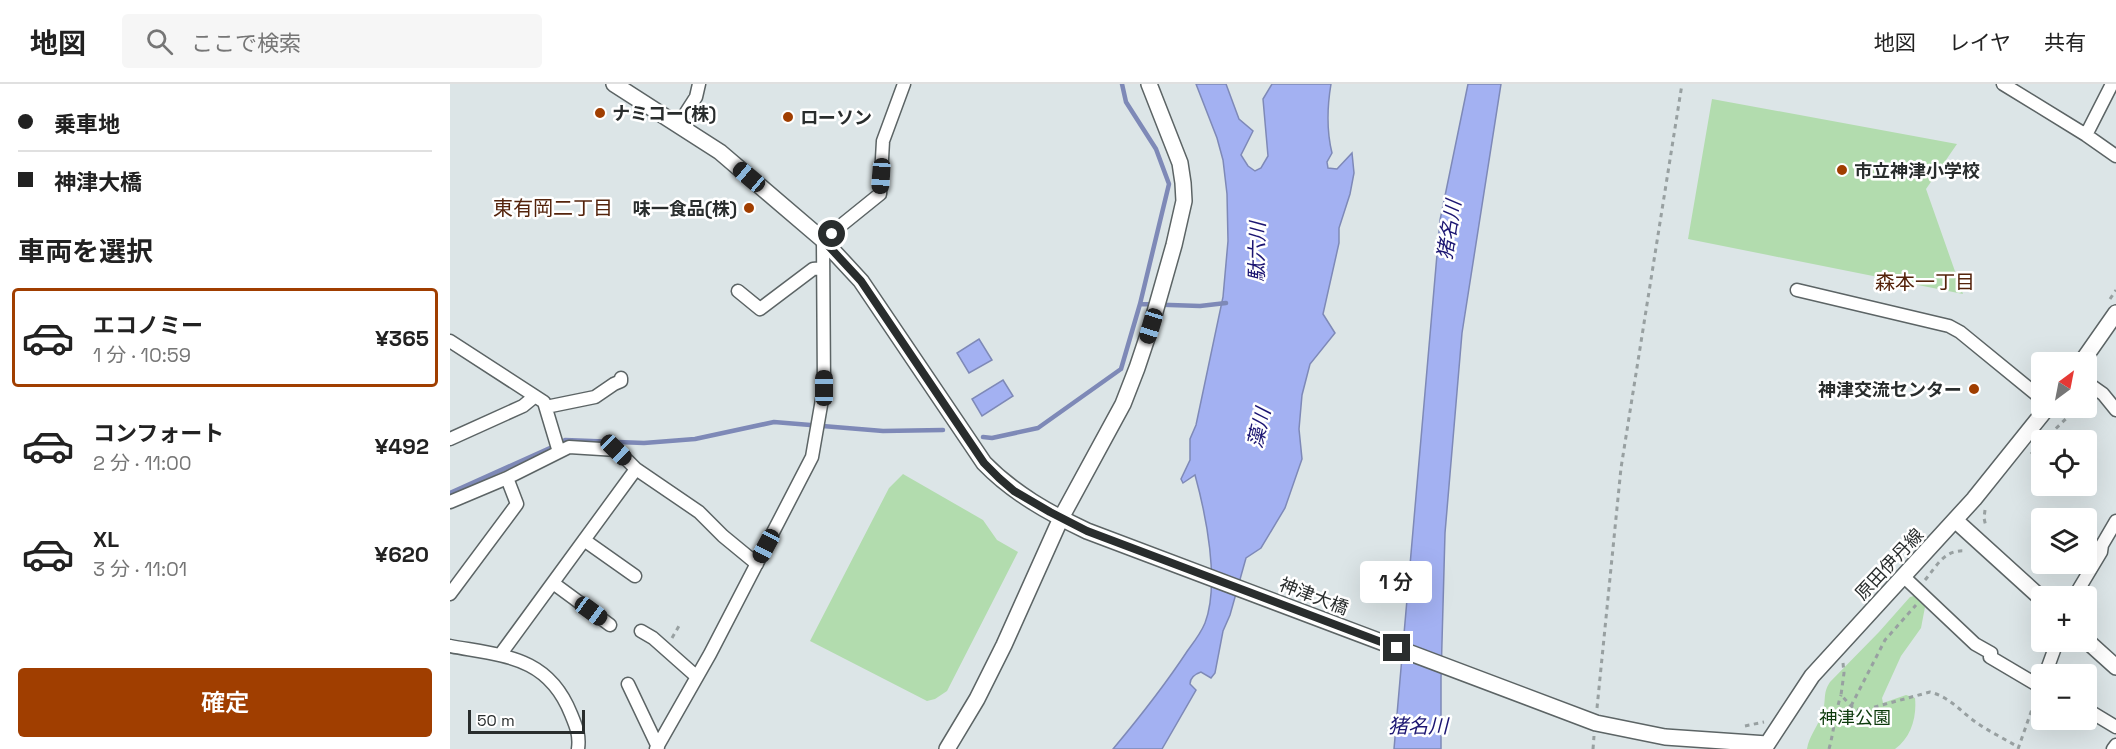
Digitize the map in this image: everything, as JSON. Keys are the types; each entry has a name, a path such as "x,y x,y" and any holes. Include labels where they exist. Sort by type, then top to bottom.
{"street":[{"name":"神津大橋","path":"614,84 720,152 823,240 861,281 984,463 1014,491 1087,531 1596,723 1665,737 1766,746"},
{"path":"678,125 696,97 699,84"},
{"path":"657,748 697,677 812,457 824,388 823,240 880,194 884,141 904,84"},
{"path":"947,749 977,699 1004,645 1061,518 1123,404 1137,368 1174,246 1184,201 1184,183 1179,163 1149,84"},
{"path":"2003,84 2116,156"},
{"path":"2086,135 2112,84"},
{"path":"738,291 759,309 813,269 823,268"},
{"path":"1797,290 1949,326 1960,332 2031,390"},
{"path":"2089,352 2116,313"},
{"path":"450,341 544,402 559,452"},
{"path":"546,407 595,397 621,381 621,378"},
{"path":"2097,390 2116,410"},
{"path":"450,439 523,406 534,397"},
{"name":"原田伊丹線","path":"1766,746 1812,676 1955,520 2039,418"},
{"path":"450,502 507,478 569,447 616,450 636,469 699,512 723,536 757,564"},
{"path":"500,655 636,469"},
{"path":"450,594 518,504 507,478"},
{"path":"1955,520 2031,589"},
{"path":"2081,586 2116,521"},
{"path":"584,540 635,576"},
{"path":"1903,576 1975,644 1991,653 1990,657 2031,680"},
{"path":"553,583 610,625"},
{"path":"641,631 653,638 697,677"},
{"path":"450,646 500,655 534,666 564,695 579,735 578,749"},
{"path":"2097,650 2116,668"},
{"path":"628,684 657,748"},
{"path":"2097,716 2116,727"},
{"path":"2113,749 2116,745"}],"path":[{"path":"1593,749 1621,468 1682,84"},
{"path":"2054,430 2067,418"},
{"path":"1851,706 1884,640 1948,553 1957,550 1966,552"},
{"path":"1829,749 1835,712 1841,695 1843,663 1838,669"},
{"path":"1841,695 1851,706 1860,711 1930,692 1940,694 1957,705 1977,723 2018,748 2031,712"},
{"path":"1737,727 1757,725 1768,720"}],"green space":[{"name":"市立神津小学校","path":"1712,99 1957,144 1926,189 1963,294 1688,239"},
{"path":"903,474 983,520 997,540 1018,552 947,691 927,701 810,641 889,488"},
{"name":"神津公園","path":"1914,596 1925,607 1921,628 1901,656 1882,698 1883,703 1906,695 1915,698 1914,720 1905,739 1895,749 1807,749 1822,714 1826,690 1830,682 1910,597"}],"water":[{"path":"1196,84 1226,84 1239,119 1253,131 1241,155 1248,166 1255,171 1261,168 1268,156 1263,99 1272,84 1331,84 1328,118 1332,153 1327,162 1328,168 1337,169 1352,153 1354,173 1339,228 1339,243 1323,314 1335,333 1310,364 1302,395 1299,429 1302,459 1285,508 1261,548 1246,558 1230,615 1223,631 1215,673 1211,678 1201,672 1192,678 1190,684 1196,690 1162,749 1113,749 1152,701 1197,637 1205,623 1209,607 1210,549 1203,509 1195,475 1183,483 1181,479 1190,460 1190,439 1196,425 1223,297 1228,241 1227,194 1223,160 1217,138"},
{"name":"猪名川","path":"1468,84 1501,84 1462,333 1445,533 1441,749 1394,749 1440,220"},
{"path":"979,339 992,360 969,373 957,353"},
{"path":"1003,380 1013,396 982,416 972,399"}],"waterway":[{"path":"1122,84 1126,102 1156,149 1169,184 1140,304"},
{"path":"983,437 992,438 1038,428 1121,369 1140,304 1200,306 1226,303"},
{"path":"565,440 644,443 695,439 774,422 883,431 943,430"},
{"path":"450,493 550,448"}],"place":[{"name":"ナミコー(株)","path":"600,113"},
{"name":"ローソン","path":"788,117"},
{"name":"市立神津小学校","path":"1842,170"},
{"name":"味一食品(株)","path":"749,208"},
{"name":"神津交流センター","path":"1974,389"}],"district":[{"name":"東有岡二丁目","path":"553,208"},
{"name":"森本一丁目","path":"1925,282"}],"route":[{"path":"832,234 823,240 861,281 973,449 984,463 1014,491 1087,531 1397,648"}],"water label":[{"name":"駄六川","path":"1257,252"},
{"name":"藻川","path":"1259,428"}]}
